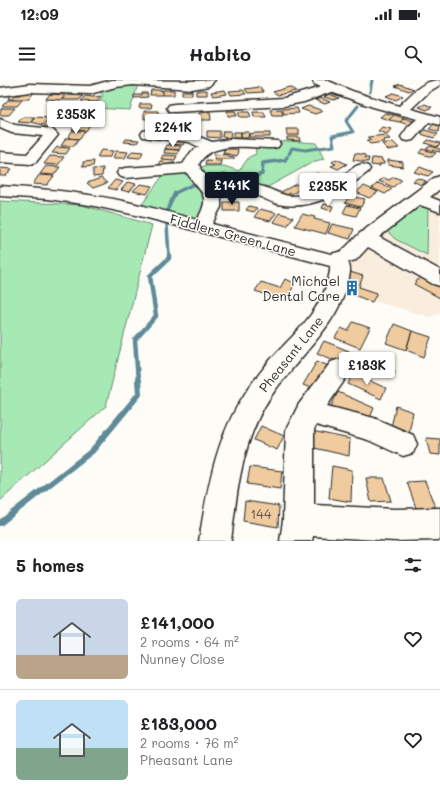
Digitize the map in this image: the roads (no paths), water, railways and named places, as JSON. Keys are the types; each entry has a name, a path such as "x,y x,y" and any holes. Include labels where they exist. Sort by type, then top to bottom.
{"street":[{"path":"317,80 331,88 402,111 433,119"},
{"path":"402,111 426,88 440,80"},
{"path":"0,92 30,88 90,90 113,82 139,81 185,85 211,82"},
{"path":"174,108 284,102 299,99 331,88"},
{"path":"408,137 413,130 433,119"},
{"path":"0,123 12,129 47,132 51,134 26,165 0,157"},
{"path":"158,133 192,138 210,147"},
{"path":"201,227 213,207 214,199 212,193 192,168 192,161 196,155 210,147 231,143 273,144"},
{"path":"132,170 166,171 192,168"},
{"path":"212,193 250,189 258,190 272,197 284,200 306,200 329,192 362,169"},
{"path":"337,260 349,256 366,238 440,181"},
{"name":"Fiddlers Green Lane","path":"0,191 47,194 90,200 321,258 337,260"},
{"path":"418,198 440,207"},
{"path":"366,238 440,279"},
{"name":"Pheasant Lane","path":"215,541 224,480 229,460 243,424 266,383 308,336 329,305 336,290 340,268 337,260"},
{"path":"340,369 308,412 300,430 297,531 396,533 440,524"},
{"path":"308,412 374,430 402,444"}],"waterway":[{"path":"370,92 372,80"},
{"path":"289,154 292,148 305,150 334,146 332,136 353,132 346,121 358,106"},
{"path":"213,179 224,175 245,180 262,174 263,163 285,160 287,157"},
{"path":"167,211 175,193 196,183"},
{"path":"167,225 169,256"},
{"path":"138,381 135,340 156,316 150,276 169,258 169,256"},
{"path":"0,523 92,451 139,394 138,380"}],"place":[{"name":"Michael Dental Care","path":"352,288"}]}
